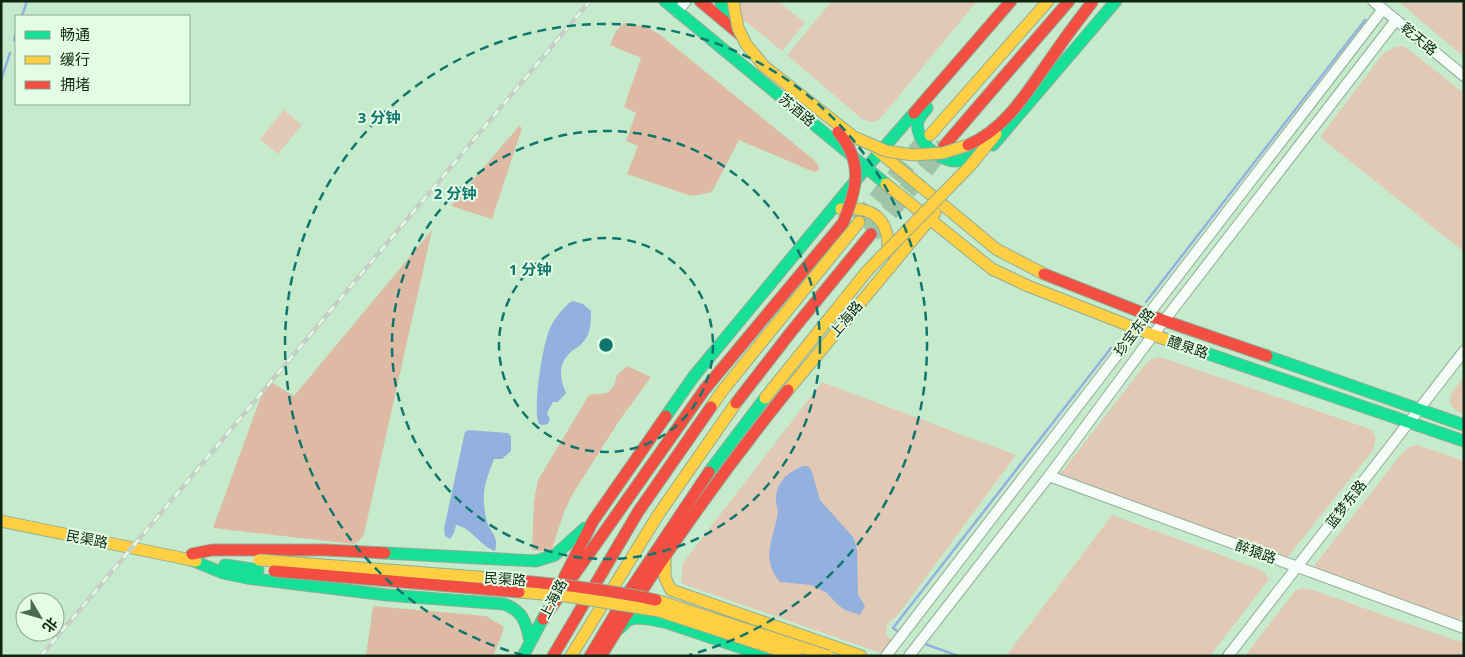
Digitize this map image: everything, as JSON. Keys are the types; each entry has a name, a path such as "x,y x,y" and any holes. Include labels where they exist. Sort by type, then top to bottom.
{"main road":[{"path":"721,1 724,21"},
{"path":"733,1 738,28 746,44 764,66 854,137 886,151 913,155 944,153 974,142 995,128 1018,105"},
{"name":"上海路","path":"523,656 593,521 694,376 866,168 1011,1"},
{"path":"930,136 1048,1"},
{"path":"944,146 1069,1"},
{"path":"590,656 618,608 679,514 727,446 836,308 883,254 982,152 1093,1"},
{"name":"上海路","path":"601,656 665,555 757,427 929,220 1116,1"},
{"name":"苏酒路","path":"668,2 677,12 929,220"},
{"name":"苏酒路","path":"705,3 943,204"},
{"path":"986,30 920,117 918,128 924,142 939,158 949,161 964,161 972,157 1047,83"},
{"path":"543,619 705,389 843,223 855,192 856,167 853,152 844,138 787,85"},
{"name":"醴泉路","path":"943,204 996,250 1036,271 1148,315 1464,425"},
{"path":"786,265 834,213 840,209 853,207 870,212 883,223 888,231 890,241 888,253 852,313"},
{"name":"醴泉路","path":"929,220 992,268 1028,286 1154,335 1464,441"},
{"name":"上海路","path":"553,656 638,512 723,390 859,222"},
{"path":"571,656 622,569 714,434 787,338 871,234"},
{"name":"民渠路","path":"1,521 173,555 566,596 638,606 659,611 796,656"},
{"path":"191,557 212,550 326,550 536,561 555,555 593,521"},
{"path":"665,555 663,575 665,583 670,590 861,656"},
{"path":"191,557 223,573 247,578 387,595 504,604 518,608 526,620 530,641"},
{"name":"民渠路","path":"259,565 572,584 668,602 828,656"},
{"path":"609,642 628,620 637,618 668,623 766,656"}],"street":[{"path":"677,12 686,1"},
{"name":"乾天路","path":"1373,1 1464,76"},
{"name":"珍宝东路","path":"886,656 1383,10"},
{"name":"珍宝东路","path":"909,656 1049,476 1154,335 1396,20"},
{"name":"蓝梦东路","path":"1228,656 1464,351"},
{"name":"醉猿路","path":"1049,476 1464,628"}],"shaded area":[{"path":"734,1 778,1 805,23 782,51 729,8"},
{"path":"832,1 977,1 879,120 871,122 862,119 787,55"},
{"path":"1398,1 1464,1 1464,57"},
{"path":"624,23 647,27 659,34 814,160 818,164 819,170 814,172 739,140 713,190 709,193 691,196 627,174 638,146 626,141 636,113 624,107 641,58 610,45 616,31"},
{"path":"1404,46 1464,93 1464,252 1320,137 1383,54 1394,47"},
{"path":"284,110 302,125 278,154 260,139"},
{"path":"519,126 522,128 492,219 451,206"},
{"path":"432,230 364,534 359,541 354,544 213,528 263,391 271,382 294,396"},
{"path":"1160,357 1370,429 1374,434 1373,450 1287,558 1060,474 1144,366 1151,359"},
{"path":"627,366 651,377 619,421 572,495 564,512 552,549 532,550 534,501 538,480 589,395 607,393 614,386 617,375"},
{"path":"1464,377 1464,415 1455,410 1449,402 1452,392"},
{"path":"822,382 1016,455 897,616 887,624 886,636 893,640 884,654 683,584 681,581 683,563"},
{"path":"1418,445 1464,461 1464,613 1458,621 1319,570 1314,566 1402,453 1409,447"},
{"path":"1112,515 1256,568 1265,573 1269,579 1210,656 1006,656"},
{"path":"1301,588 1310,589 1457,641 1464,640 1464,656 1245,656 1295,591"},
{"path":"373,606 486,616 504,627 493,656 366,656"}],"water":[{"path":"573,301 583,304 591,311 589,331 583,342 564,360 561,376 566,393 558,402 553,402 547,413 550,419 548,424 542,425 539,424 537,416 537,405 544,347 554,321 566,306"},
{"path":"468,430 508,433 511,436 511,451 502,459 494,459 485,488 486,518 495,537 495,551 467,530 456,525 450,539 445,536 444,529 464,436"},
{"path":"803,466 811,469 820,500 854,538 857,550 858,594 865,606 860,615 845,610 827,593 811,585 780,582 770,564 770,547 778,511 776,496 780,483 790,473"}],"waterway":[{"path":"22,15 27,1"},
{"path":"1146,302 1365,20"},
{"path":"1,80 10,53"},
{"path":"900,633 893,628 1111,348"},
{"path":"925,644 958,656"}],"tunnel":[{"path":"859,222 923,144"},
{"path":"871,234 944,146"}],"railway":[{"path":"41,656 590,1"}],"traffic: fast":[{"path":"665,1 886,184"},
{"path":"721,1 724,21"},
{"path":"993,145 1116,1"},
{"path":"927,108 918,121 918,128 920,135 929,148 942,157 956,161 972,156 977,152"},
{"path":"666,416 694,376 866,168 914,113"},
{"path":"1200,351 1464,441"},
{"path":"1267,356 1464,425"},
{"path":"709,472 765,398"},
{"path":"385,553 536,561 555,555 585,528"},
{"path":"189,559 223,573 247,578 387,595 504,604 516,610 523,618 530,641"},
{"path":"225,565 258,570"},
{"path":"523,656 547,611"},
{"path":"620,628 628,620 637,618 649,619 668,623 766,656"}],"traffic: slow":[{"path":"733,1 738,28 746,44 764,66 854,137 886,151 913,155 943,153 968,145"},
{"path":"930,135 1048,1"},
{"path":"765,398 868,270 970,166 996,134"},
{"path":"877,150 996,249 1044,274"},
{"path":"886,184 992,269 1028,286 1153,335 1200,351"},
{"path":"841,209 862,210 877,217 886,231 888,252"},
{"path":"788,390 935,213"},
{"path":"711,407 859,222"},
{"path":"571,656 658,515 736,403"},
{"path":"1,521 196,561"},
{"path":"665,558 665,578 671,590 861,656"},
{"path":"259,560 503,579"},
{"path":"519,592 566,596 659,611 796,656"},
{"path":"656,600 828,656"}],"traffic: jam":[{"path":"700,1 742,36"},
{"path":"914,113 1011,1"},
{"path":"944,146 1069,1"},
{"path":"968,145 982,138 995,128 1017,106 1093,1"},
{"path":"705,389 843,223 852,199 856,176 852,154 838,132"},
{"path":"736,403 871,234"},
{"path":"1044,274 1148,315 1267,356"},
{"path":"543,619 705,389"},
{"path":"601,656 644,587 690,520 788,390"},
{"path":"553,656 638,512 711,407"},
{"path":"564,578 593,521 666,416"},
{"path":"590,656 624,599 709,472"},
{"path":"192,554 212,550 326,550 385,553"},
{"path":"274,571 519,592"},
{"path":"503,579 599,590 656,600"}]}
